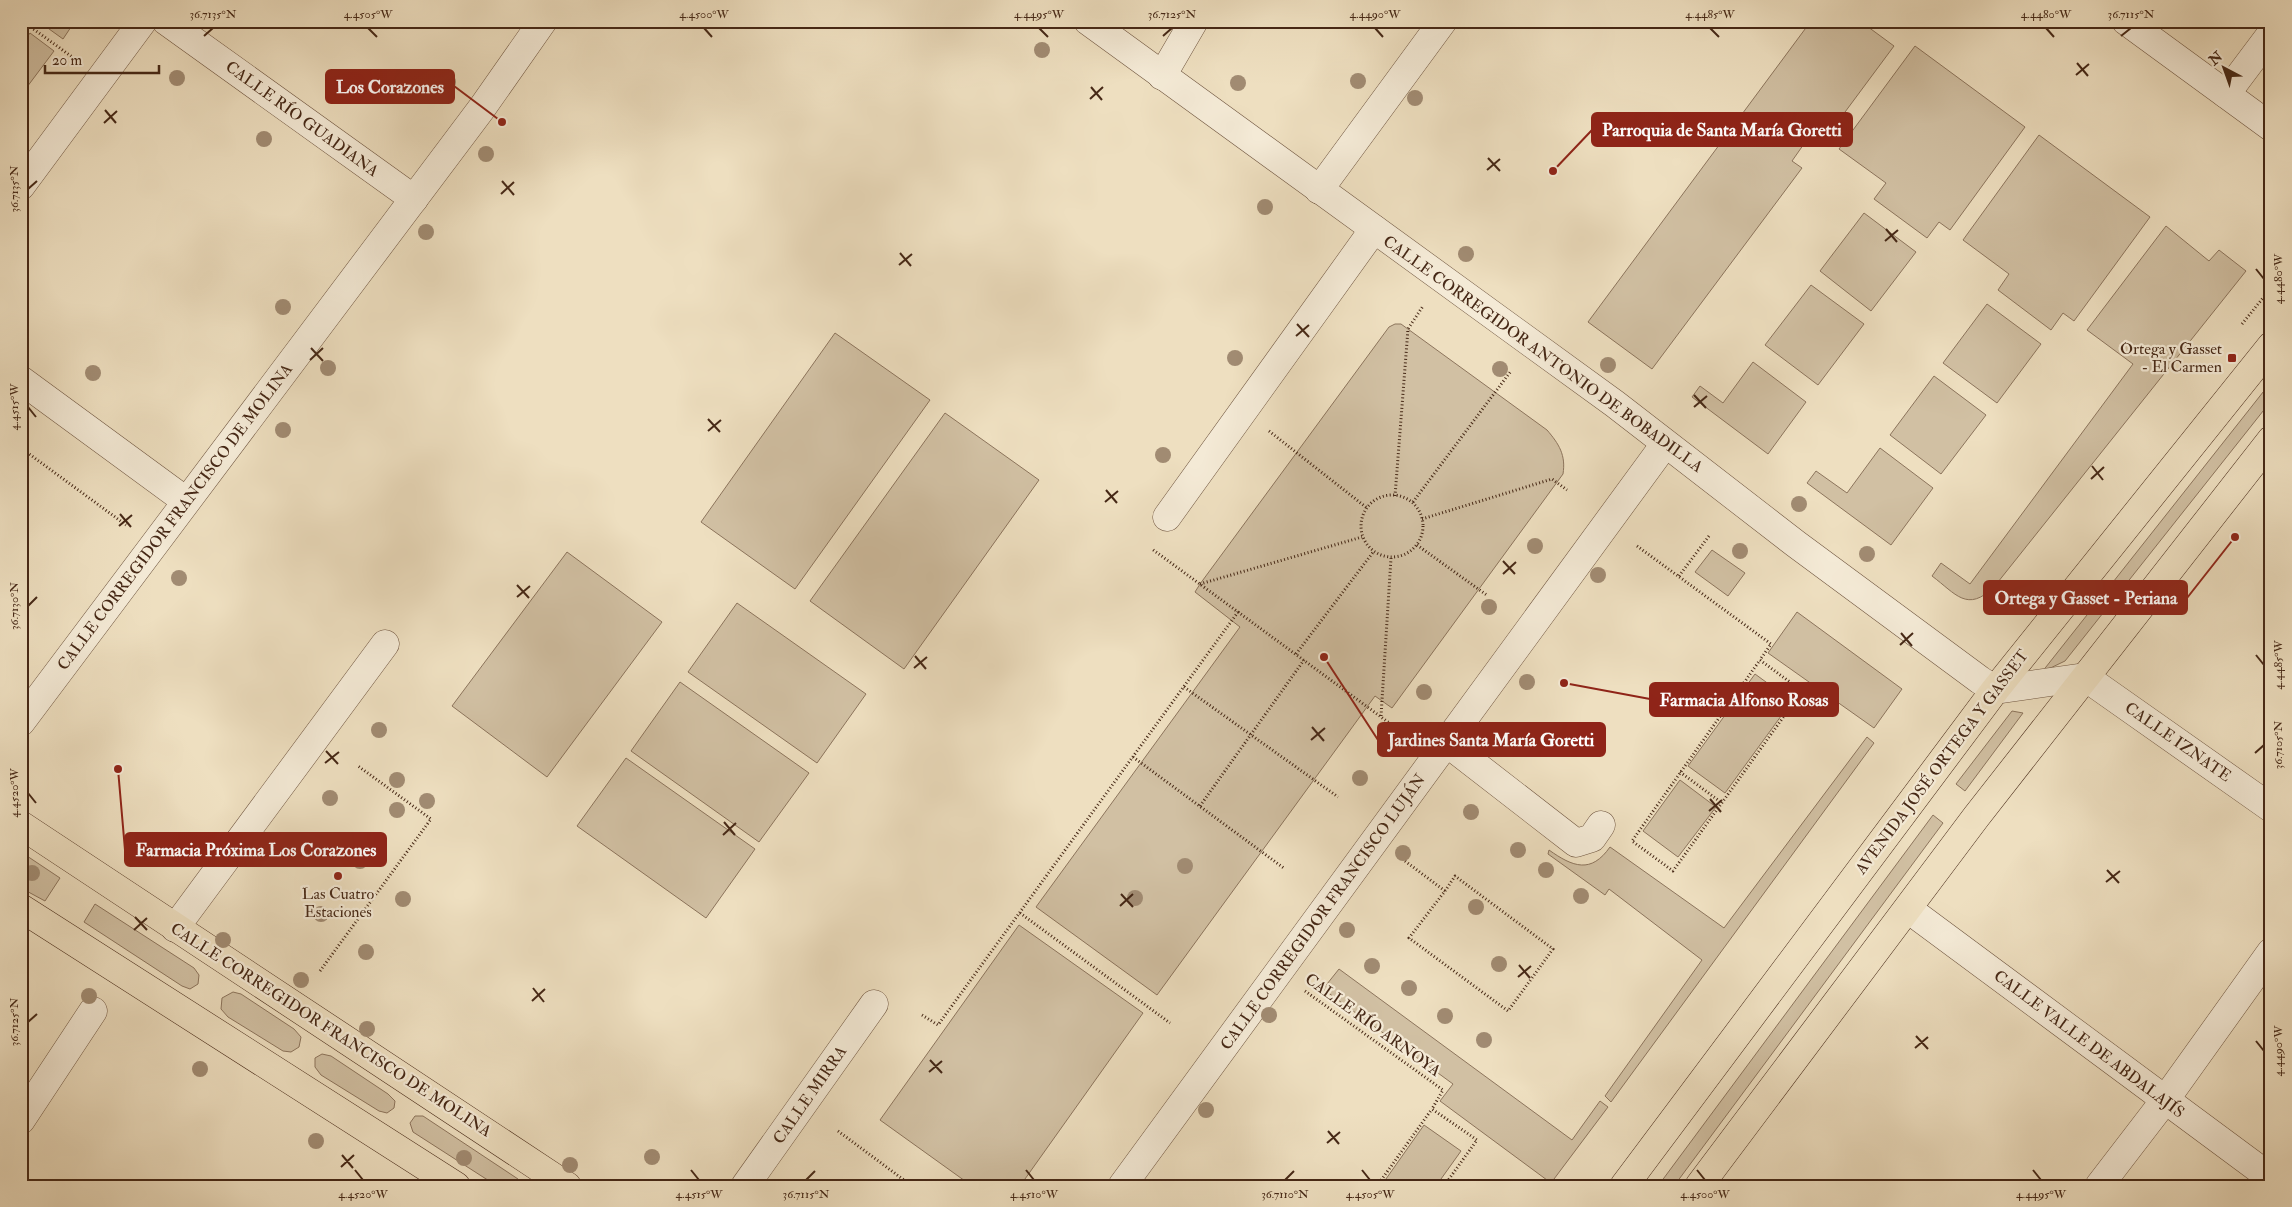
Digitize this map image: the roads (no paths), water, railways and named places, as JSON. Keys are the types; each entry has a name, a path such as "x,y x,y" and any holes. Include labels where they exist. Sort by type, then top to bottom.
{"main road":[{"name":"AVENIDA JOSÉ ORTEGA Y GASSET","path":"1624,1186 1995,690 2271,346"},
{"path":"1699,1186 1976,817 2271,440"},
{"name":"CALLE CORREGIDOR FRANCISCO DE MOLINA","path":"21,825 566,1186"},
{"path":"21,908 445,1183"}],"street":[{"path":"21,186 143,21"},
{"name":"CALLE RÍO GUADIANA","path":"166,21 414,198"},
{"name":"CALLE CORREGIDOR FRANCISCO DE MOLINA","path":"21,722 482,108 543,21"},
{"name":"CALLE CORREGIDOR ANTONIO DE BOBADILLA","path":"1088,21 1531,343 1796,544 1995,690"},
{"path":"1162,76 1194,21"},
{"path":"1319,190 1443,21"},
{"path":"2126,21 2271,127"},
{"path":"2226,94 2271,34"},
{"path":"1167,517 1374,230"},
{"path":"21,380 186,501"},
{"name":"CALLE CORREGIDOR FRANCISCO LUJÁN","path":"1122,1186 1666,444"},
{"path":"175,928 385,644"},
{"path":"1995,690 2085,677"},
{"name":"CALLE IZNATE","path":"2085,677 2271,808"},
{"path":"1447,743 1576,844 1592,838 1600,825"},
{"name":"CALLE VALLE DE ABDALAJÍS","path":"1908,909 2271,1178"},
{"path":"2099,1186 2165,1100 2271,952"},
{"name":"CALLE MIRRA","path":"745,1186 874,1004"},
{"path":"21,1120 93,1010"}],"place":[{"name":"Los Corazones","path":"502,122"},
{"name":"Parroquia de Santa María Goretti","path":"1553,171"},
{"name":"Ortega y Gasset - El Carmen","path":"2232,358"},
{"name":"Ortega y Gasset - Periana","path":"2235,537"},
{"name":"Jardines Santa María Goretti","path":"1324,657"},
{"name":"Farmacia Alfonso Rosas","path":"1564,683"},
{"name":"Farmacia Próxima Los Corazones","path":"118,769"},
{"name":"Las Cuatro Estaciones","path":"338,876"}]}
